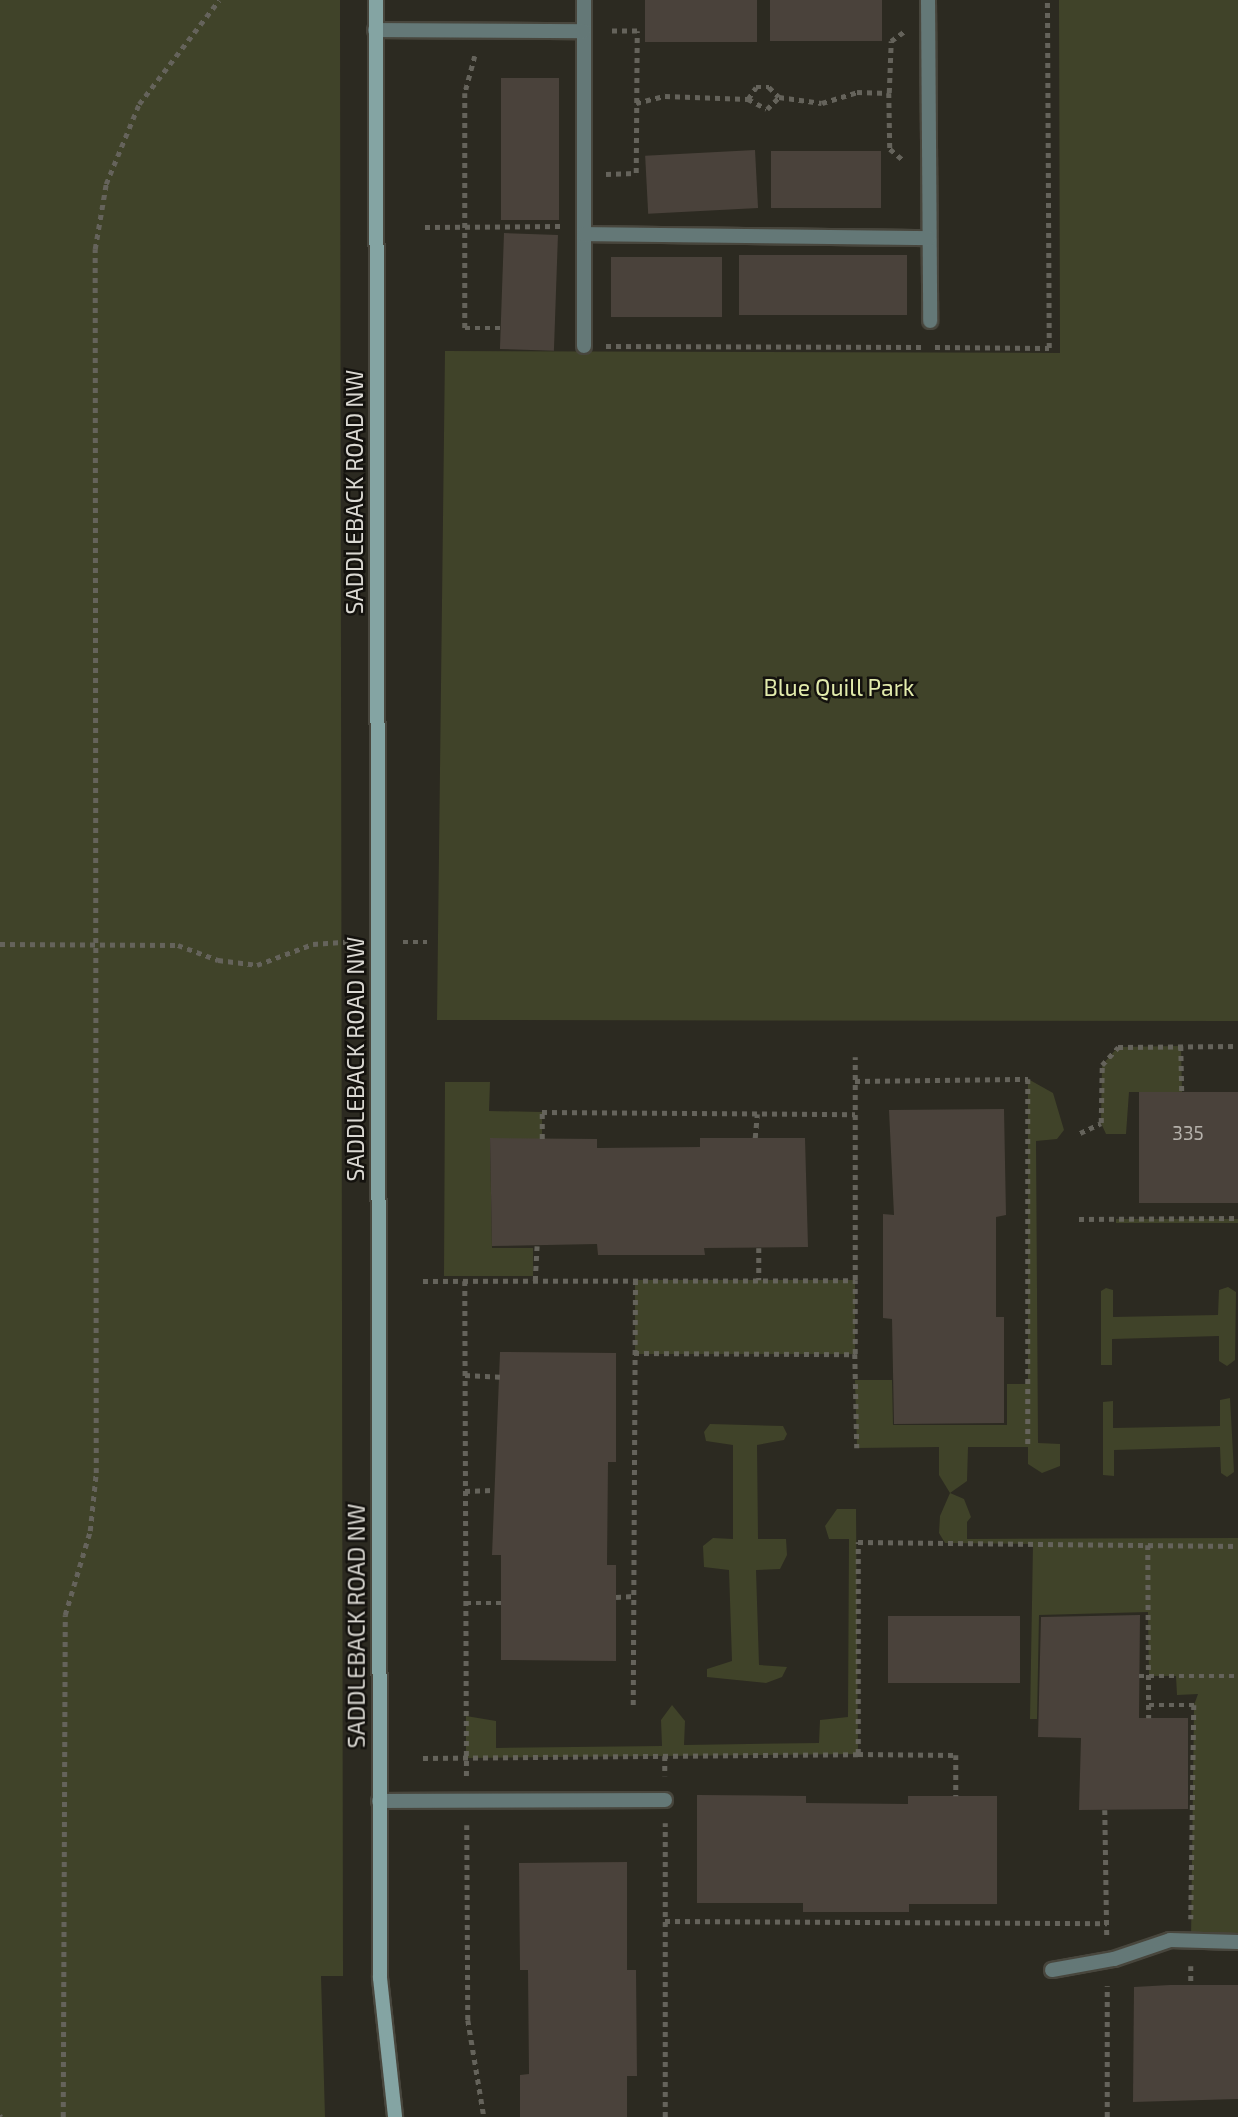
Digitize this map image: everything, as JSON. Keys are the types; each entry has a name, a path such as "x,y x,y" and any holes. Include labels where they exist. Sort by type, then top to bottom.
{"street":[{"name":"SADDLEBACK ROAD NW","path":"376,0 380,1978 395,2117"}],"lane":[{"path":"583,0 584,346"},
{"path":"928,0 930,321"},
{"path":"376,30 584,31"},
{"path":"584,230 929,238"},
{"path":"379,1801 665,1800"},
{"path":"1052,1970 1107,1960 1170,1940 1238,1942"}],"path":[{"path":"63,2117 65,1615 90,1531 96,1473 95,249 106,184 139,104 219,0"},
{"path":"928,16 891,41 889,93 890,149 929,179"},
{"path":"478,30 464,93 464,328 503,328"},
{"path":"584,31 637,31 636,173 584,174"},
{"path":"748,99 756,87 769,87 779,97 822,103 857,92 889,93"},
{"path":"636,103 665,96 748,99 767,109 779,97"},
{"path":"425,227 584,230"},
{"path":"0,944 178,945 218,960 257,965 336,940"},
{"path":"1181,1046 1182,1092"},
{"path":"1080,1133 1101,1123 1102,1065 1118,1047 1238,1046"},
{"path":"856,1057 857,1448"},
{"path":"856,1081 1028,1079 1028,1447"},
{"path":"542,1139 542,1112 856,1114"},
{"path":"755,1138 757,1114"},
{"path":"1080,1219 1238,1218"},
{"path":"536,1281 537,1246"},
{"path":"760,1248 760,1280"},
{"path":"423,1281 856,1280"},
{"path":"464,1281 468,2020 484,2117"},
{"path":"633,1705 635,1281"},
{"path":"634,1353 856,1354"},
{"path":"464,1375 500,1377"},
{"path":"465,1491 493,1490"},
{"path":"858,1754 858,1542 1238,1546"},
{"path":"1148,1545 1149,1718"},
{"path":"616,1597 634,1596"},
{"path":"466,1602 501,1603"},
{"path":"1139,1676 1238,1675"},
{"path":"1149,1705 1194,1705 1191,1941"},
{"path":"423,1758 956,1755 956,1796"},
{"path":"665,1756 665,2117"},
{"path":"1105,1810 1107,2117"},
{"path":"665,1921 1107,1923"}],"green space":[{"path":"0,0 340,0 343,1976 321,1976 325,2117 0,2117"},
{"name":"Blue Quill Park","path":"1059,0 1238,0 1238,1021 437,1020 445,351 1060,353"},
{"path":"1181,1046 1182,1092 1129,1092 1126,1134 1106,1134 1101,1123 1102,1065 1118,1047"},
{"path":"1028,1079 1053,1093 1064,1130 1057,1139 1036,1141 1038,1443 1060,1444 1060,1466 1042,1473 1028,1464 1028,1447 968,1447 967,1481 950,1493 939,1475 939,1447 857,1448 855,1380 892,1380 893,1425 1007,1425 1007,1384 1028,1384"},
{"path":"445,1082 490,1082 489,1111 542,1112 542,1139 490,1139 492,1248 533,1248 533,1276 444,1276"},
{"path":"1116,1219 1238,1219 1238,1223 1116,1223"},
{"path":"635,1280 855,1280 855,1354 635,1354"},
{"path":"1228,1287 1236,1292 1235,1360 1227,1366 1219,1361 1219,1336 1112,1339 1112,1365 1101,1365 1101,1291 1106,1288 1113,1290 1113,1317 1218,1315 1219,1290"},
{"path":"1230,1398 1234,1472 1227,1477 1221,1473 1220,1447 1114,1450 1114,1476 1103,1475 1103,1402 1113,1401 1113,1428 1220,1426 1220,1400"},
{"path":"710,1424 783,1426 787,1434 784,1440 757,1445 758,1539 786,1539 787,1555 780,1569 756,1570 759,1665 787,1667 782,1677 766,1683 707,1677 707,1669 732,1661 729,1570 704,1567 703,1546 713,1538 733,1539 733,1445 706,1441 704,1432"},
{"path":"950,1493 964,1499 971,1517 967,1522 967,1539 1238,1538 1238,1942 1191,1941 1194,1705 1198,1694 1177,1695 1176,1676 1149,1676 1148,1612 1039,1615 1037,1719 1030,1719 1033,1544 945,1543 939,1533 940,1516"},
{"path":"837,1509 856,1509 858,1754 466,1758 466,1716 496,1721 496,1748 662,1746 661,1720 672,1705 685,1721 684,1745 819,1743 820,1720 848,1717 849,1539 829,1539 825,1526"}],"building":[{"path":"645,0 757,0 757,42 645,42"},
{"path":"770,0 882,0 882,41 770,41"},
{"path":"501,78 559,78 559,220 501,220"},
{"path":"755,150 758,208 648,214 645,156"},
{"path":"771,151 881,151 881,208 771,208"},
{"path":"504,233 558,235 554,351 500,349"},
{"path":"739,255 907,255 907,315 739,315"},
{"path":"611,257 722,257 722,317 611,317"},
{"path":"1139,1092 1238,1092 1238,1203 1139,1203"},
{"path":"1004,1109 1006,1215 996,1217 996,1317 1004,1317 1004,1423 894,1424 892,1319 883,1318 883,1214 894,1215 889,1110"},
{"path":"490,1138 597,1139 597,1148 700,1147 700,1138 805,1138 808,1247 704,1248 705,1255 598,1255 597,1244 492,1246"},
{"path":"500,1352 616,1353 616,1462 608,1462 607,1565 616,1565 616,1661 501,1660 501,1555 492,1555"},
{"path":"1140,1615 1139,1718 1188,1718 1188,1809 1079,1810 1081,1738 1038,1737 1041,1617"},
{"path":"888,1616 1020,1616 1020,1683 888,1683"},
{"path":"697,1795 806,1796 806,1803 908,1804 908,1796 997,1796 997,1904 909,1904 909,1912 803,1912 803,1903 697,1903"},
{"path":"627,1862 627,1970 636,1970 637,2076 627,2076 627,2117 520,2117 520,2075 529,2074 528,1970 520,1970 519,1863"},
{"path":"1238,1985 1238,2099 1133,2102 1134,1987"}]}
